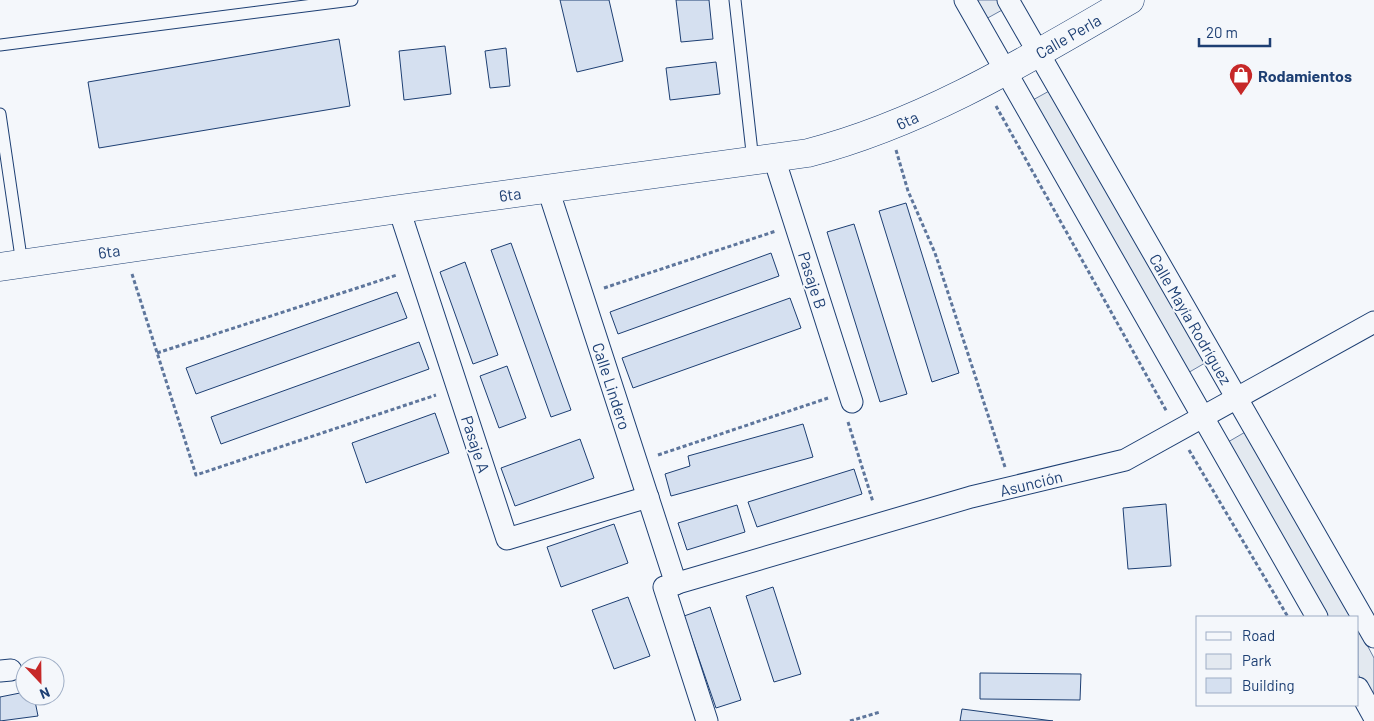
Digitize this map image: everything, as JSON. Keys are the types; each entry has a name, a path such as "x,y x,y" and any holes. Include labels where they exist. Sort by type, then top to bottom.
{"main road":[{"name":"Calle Perla","path":"995,78 1130,0"},
{"name":"6ta","path":"11,266 399,209 808,153 890,128 995,78"}],"street":[{"path":"965,0 995,78 1203,417 1316,616"},
{"name":"Calle Mayía Rodríguez","path":"1008,0 1374,638"},
{"name":"Pasaje B","path":"764,159 795,225 850,396"},
{"name":"Calle Lindero","path":"548,189 648,497 707,721"},
{"name":"Pasaje A","path":"399,209 507,539 648,497"},
{"name":"Asunción","path":"670,586 1012,487 1125,460 1374,322"},
{"path":"1359,690 1374,717"}],"lane":[{"path":"0,45 352,0"},
{"path":"735,0 764,159"},
{"path":"0,114 11,266"}],"path":[{"path":"995,78 1177,431 1287,616"},
{"path":"890,128 908,191 935,253 1012,487"},
{"path":"582,296 795,225"},
{"path":"124,249 196,475 458,388"},
{"path":"157,353 418,267"},
{"path":"636,462 850,396 847,421 880,524"},
{"path":"850,721 880,712"}],"green space":[{"path":"973,0 999,0 1004,9 984,20"},
{"path":"1051,90 1205,363 1186,374 1031,101"},
{"path":"1247,431 1350,616 1325,616 1228,442"},
{"path":"1359,630 1374,658 1374,704 1359,676"}],"building":[{"path":"560,0 609,0 623,61 577,72"},
{"path":"676,0 709,0 713,39 681,42"},
{"path":"339,39 350,106 99,148 88,82"},
{"path":"445,46 451,94 404,100 399,51"},
{"path":"506,48 510,86 490,88 485,51"},
{"path":"716,62 720,94 670,100 666,68"},
{"path":"906,203 959,373 932,382 879,211"},
{"path":"854,224 907,394 880,402 827,232"},
{"path":"511,243 571,410 551,417 491,250"},
{"path":"771,253 779,276 618,334 610,312"},
{"path":"465,262 498,355 473,364 440,272"},
{"path":"397,292 407,318 196,394 186,368"},
{"path":"790,298 801,328 633,388 622,358"},
{"path":"419,342 429,369 221,444 211,417"},
{"path":"507,366 526,418 499,428 480,376"},
{"path":"435,413 449,453 366,483 352,443"},
{"path":"803,424 813,457 671,496 665,474 690,466 688,456"},
{"path":"580,439 594,478 515,506 501,468"},
{"path":"854,469 862,494 757,527 748,502"},
{"path":"1166,504 1171,566 1128,569 1123,508"},
{"path":"737,505 745,532 687,550 678,523"},
{"path":"614,524 628,563 561,587 547,547"},
{"path":"773,587 801,674 774,682 746,596"},
{"path":"628,597 650,656 614,669 592,610"},
{"path":"710,607 741,700 716,708 684,616"},
{"path":"980,673 1081,674 1080,700 980,699"},
{"path":"15,694 15,706 36,706 38,716 0,721 0,697"},
{"path":"962,709 1053,721 960,721"}],"place":[{"name":"Rodamientos","path":"1241,96"}]}
